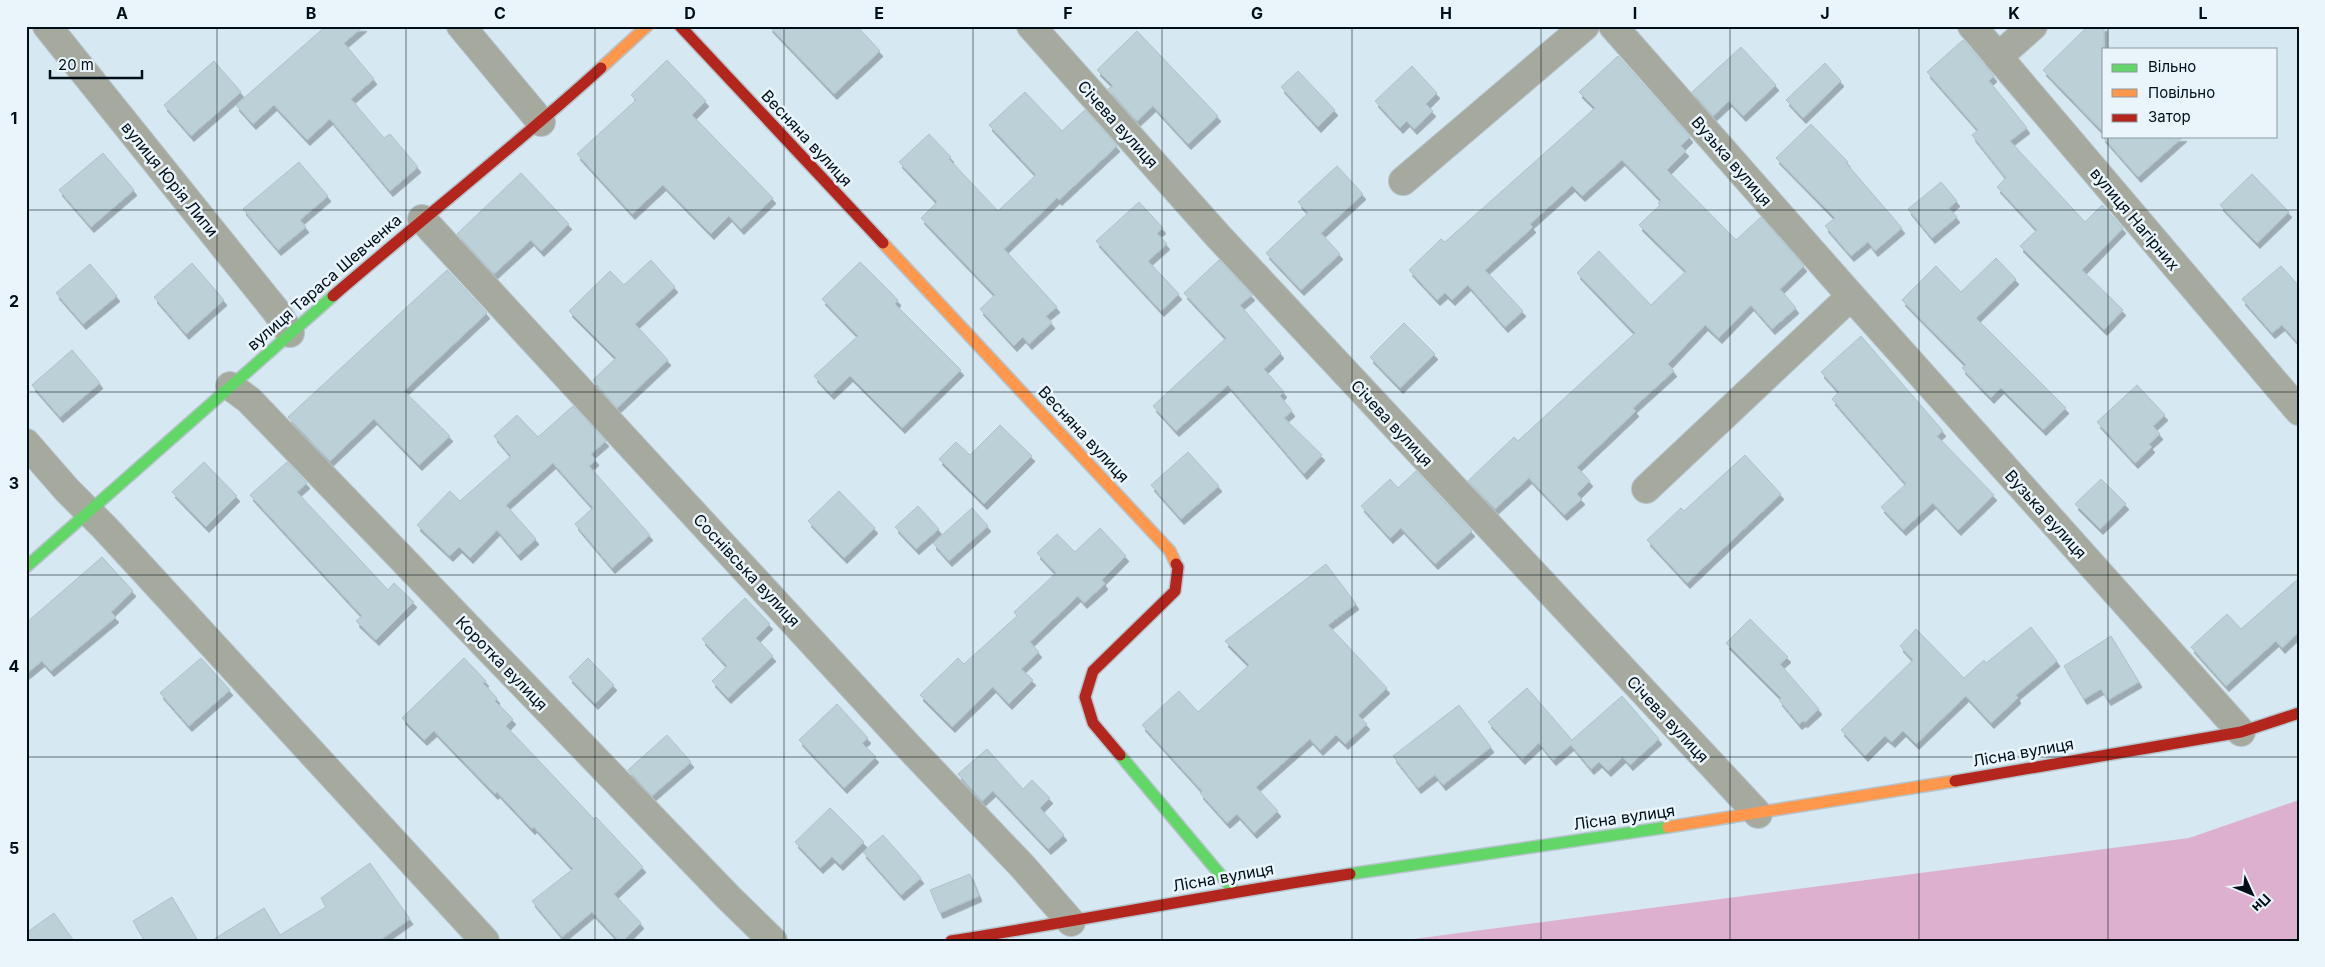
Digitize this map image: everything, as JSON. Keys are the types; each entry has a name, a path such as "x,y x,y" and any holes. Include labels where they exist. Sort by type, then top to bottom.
{"street":[{"name":"вулиця Юрія Липи","path":"47,26 276,311 290,333"},
{"path":"461,26 541,122"},
{"name":"вулиця Тараса Шевченка","path":"26,567 290,333 422,219 541,122 647,26"},
{"name":"Весняна вулиця","path":"680,26 1170,551 1178,567 1174,591 1093,671 1085,697 1093,724 1234,891"},
{"name":"Січева вулиця","path":"1031,26 1218,236 1758,814"},
{"path":"1403,181 1585,26"},
{"name":"Вузька вулиця","path":"1613,26 1851,296 2241,732"},
{"name":"вулиця Нагірних","path":"1972,26 2299,411"},
{"path":"1998,57 2033,26"},
{"name":"Соснівська вулиця","path":"422,219 907,745 1024,868 1070,922"},
{"path":"1646,489 1851,296"},
{"name":"Коротка вулиця","path":"230,386 249,400 728,897 773,941"},
{"path":"26,442 88,512 105,528 485,941"},
{"name":"Лісна вулиця","path":"952,941 1070,922 1234,891 1758,814 2241,732 2299,713"}],"shaded area":[{"path":"2299,800 2299,941 1398,941 2189,838"}],"building":[{"path":"326,26 364,26 344,43 374,79 351,99 384,138 390,134 418,167 390,191 330,119 307,140 274,105 253,124 236,105"},
{"path":"769,26 857,26 880,51 834,94"},
{"path":"2088,26 2104,26 2104,48 2102,48 2102,131 2043,70"},
{"path":"1137,31 1218,116 1188,144 1153,106 1137,121 1108,89 1113,86 1097,70"},
{"path":"1963,40 1994,76 1989,81 2027,128 2010,141 2085,222 2102,205 2123,228 2082,270 2123,310 2104,330 2020,246 2037,230 1997,187 2006,178 1972,135 1978,130 1927,72"},
{"path":"1741,47 1776,85 1743,116 1729,101 1713,116 1692,92"},
{"path":"1618,56 1690,137 1681,146 1686,151 1667,170 1736,240 1761,217 1804,266 1780,289 1796,308 1772,329 1751,305 1719,338 1705,325 1668,364 1674,371 1633,408 1636,411 1577,467 1590,481 1577,494 1582,499 1564,515 1529,478 1495,509 1468,481 1514,437 1518,441 1635,333 1577,273 1599,251 1651,305 1686,271 1639,225 1660,205 1658,203 1661,200 1622,160 1582,196 1572,186 1530,224 1533,227 1485,270 1523,311 1505,327 1468,285 1452,300 1445,293 1437,300 1409,270 1441,239 1445,242 1595,108 1579,92"},
{"path":"667,60 706,101 692,115 773,198 741,229 729,216 711,234 663,185 632,214 577,154 636,100 631,95"},
{"path":"214,61 241,92 191,136 164,105"},
{"path":"1825,63 1841,81 1803,118 1786,100"},
{"path":"1412,66 1437,93 1426,104 1433,111 1414,129 1407,121 1400,128 1375,101"},
{"path":"1298,71 1335,110 1318,127 1281,87"},
{"path":"1025,92 1062,131 1085,110 1117,146 1059,200 1057,198 1004,249 1057,307 1046,316 1052,323 1029,344 1023,337 1014,346 980,309 995,295 921,218 937,202 899,162 929,134 951,157 949,159 998,211 1036,175 989,125"},
{"path":"1811,124 1848,162 1846,163 1902,228 1875,251 1868,242 1851,256 1825,226 1835,218 1776,158"},
{"path":"2104,138 2182,138 2138,177"},
{"path":"103,153 134,190 91,227 59,190"},
{"path":"299,162 328,196 300,220 306,227 278,250 243,209"},
{"path":"1337,166 1363,194 1321,233 1340,254 1301,290 1266,253 1308,213 1298,202"},
{"path":"521,173 569,224 541,251 531,240 494,274 457,234"},
{"path":"2252,174 2289,212 2257,243 2220,205"},
{"path":"1941,182 1957,201 1949,208 1957,217 1932,238 1908,209"},
{"path":"1139,202 1163,228 1157,233 1167,244 1148,261 1179,294 1161,311 1096,241"},
{"path":"1996,258 2016,279 1976,318 2066,408 2043,430 2001,388 1991,398 1962,368 1966,365 1902,300 1936,266 1961,292"},
{"path":"651,260 675,287 635,324 668,360 617,408 593,380 616,358 569,311 610,271 624,285"},
{"path":"1219,260 1252,295 1240,305 1281,353 1264,369 1284,392 1280,396 1292,411 1284,418 1322,455 1304,474 1228,385 1176,431 1153,406 1226,338 1184,293"},
{"path":"860,262 898,300 895,304 961,370 902,428 850,376 831,394 814,376 858,336 822,299"},
{"path":"192,263 224,300 186,334 154,297"},
{"path":"90,264 117,296 83,324 56,293"},
{"path":"2281,266 2299,286 2299,344 2282,325 2272,333 2242,299"},
{"path":"447,270 487,313 404,391 450,436 419,465 374,419 330,461 288,417"},
{"path":"1404,323 1435,354 1400,388 1370,357"},
{"path":"1861,336 1943,431 1937,436 1994,495 1958,530 1933,503 1903,530 1881,507 1906,484 1832,399 1839,392 1821,372"},
{"path":"72,350 100,383 60,417 32,385"},
{"path":"2137,385 2165,415 2153,426 2160,434 2149,444 2152,447 2135,463 2097,422"},
{"path":"573,406 606,441 591,454 596,460 589,466 650,535 612,568 575,524 593,508 553,463 506,505 536,539 518,555 497,530 470,558 459,547 450,556 417,525 450,491 460,501 511,456 494,436 517,415 538,437"},
{"path":"1000,425 1032,456 984,504 939,459 956,442 970,455"},
{"path":"1188,452 1219,486 1181,519 1151,485"},
{"path":"1745,455 1781,494 1687,583 1647,540 1681,508 1684,511"},
{"path":"204,462 237,496 206,527 172,492"},
{"path":"287,462 307,483 297,492 388,590 394,583 414,602 376,640 356,621 362,616 250,495"},
{"path":"1416,471 1472,531 1435,564 1401,528 1390,538 1361,506 1390,479 1398,488"},
{"path":"2101,479 2126,504 2100,529 2075,504"},
{"path":"839,491 875,528 844,558 808,521"},
{"path":"918,506 939,529 916,549 895,527"},
{"path":"972,508 988,526 949,561 933,543"},
{"path":"1100,528 1126,556 1102,580 1105,584 1084,603 1078,596 1030,642 1039,652 1021,669 1033,680 1009,704 993,687 952,727 920,695 958,658 964,664 1017,616 1014,612 1056,573 1037,553 1057,534 1075,552"},
{"path":"102,557 133,591 111,612 116,617 51,671 42,661 26,674 26,623"},
{"path":"1326,564 1356,604 1328,625 1387,688 1358,715 1367,724 1345,744 1336,735 1320,750 1310,739 1256,787 1278,811 1254,833 1237,814 1227,823 1200,793 1202,791 1142,725 1179,691 1198,712 1249,665 1225,641"},
{"path":"2299,578 2299,632 2282,648 2276,641 2226,686 2191,647 2227,614 2241,629"},
{"path":"745,598 770,624 756,638 773,656 728,698 712,681 727,666 702,639"},
{"path":"1750,619 1788,657 1780,664 1819,709 1805,722 1803,721 1799,724 1779,700 1781,698 1726,643"},
{"path":"2031,627 2057,661 2016,695 2018,698 1991,723 1966,696 1916,744 1903,731 1892,742 1885,736 1865,756 1841,730 1913,660 1900,646 1916,629 1964,678 1984,660 1986,663"},
{"path":"2111,636 2139,682 2108,700 2101,689 2084,699 2064,666"},
{"path":"201,658 230,690 189,726 160,693"},
{"path":"464,658 486,681 483,683 497,698 495,701 513,719 506,726 594,819 596,817 643,867 614,894 641,923 623,941 619,941 592,912 562,937 532,901 573,869 534,827 532,829 497,792 495,794 434,731 424,740 402,718"},
{"path":"588,658 614,685 595,704 569,677"},
{"path":"1527,688 1572,740 1622,696 1659,739 1630,765 1623,757 1608,771 1599,762 1591,769 1571,745 1553,760 1539,743 1522,759 1488,722"},
{"path":"837,704 868,738 862,743 876,757 844,788 799,740"},
{"path":"1459,705 1491,747 1443,785 1435,775 1418,788 1393,756"},
{"path":"667,735 691,762 652,796 628,770"},
{"path":"987,749 1023,789 1032,780 1050,798 1040,808 1064,835 1048,849 993,791 982,801 958,774"},
{"path":"830,808 864,842 840,865 832,857 820,868 795,842"},
{"path":"883,835 921,878 901,895 863,852"},
{"path":"370,863 410,919 379,941 211,941 264,908 280,935 326,907 321,898"},
{"path":"970,874 979,896 940,913 930,890"},
{"path":"172,897 198,941 145,941 133,921"},
{"path":"54,913 74,941 26,941 26,933"}],"traffic: fast":[{"path":"26,567 333,296"},
{"path":"1120,755 1234,891"},
{"path":"1350,874 1668,827"}],"traffic: slow":[{"path":"601,68 647,26"},
{"path":"883,243 1170,551 1176,564"},
{"path":"1668,827 1955,781"}],"traffic: jam":[{"path":"680,26 883,243"},
{"path":"333,296 601,68"},
{"path":"1120,755 1093,723 1085,697 1093,671 1175,591 1178,567 1176,564"},
{"path":"1955,781 2241,732 2299,713"},
{"path":"951,941 1350,874"}]}
